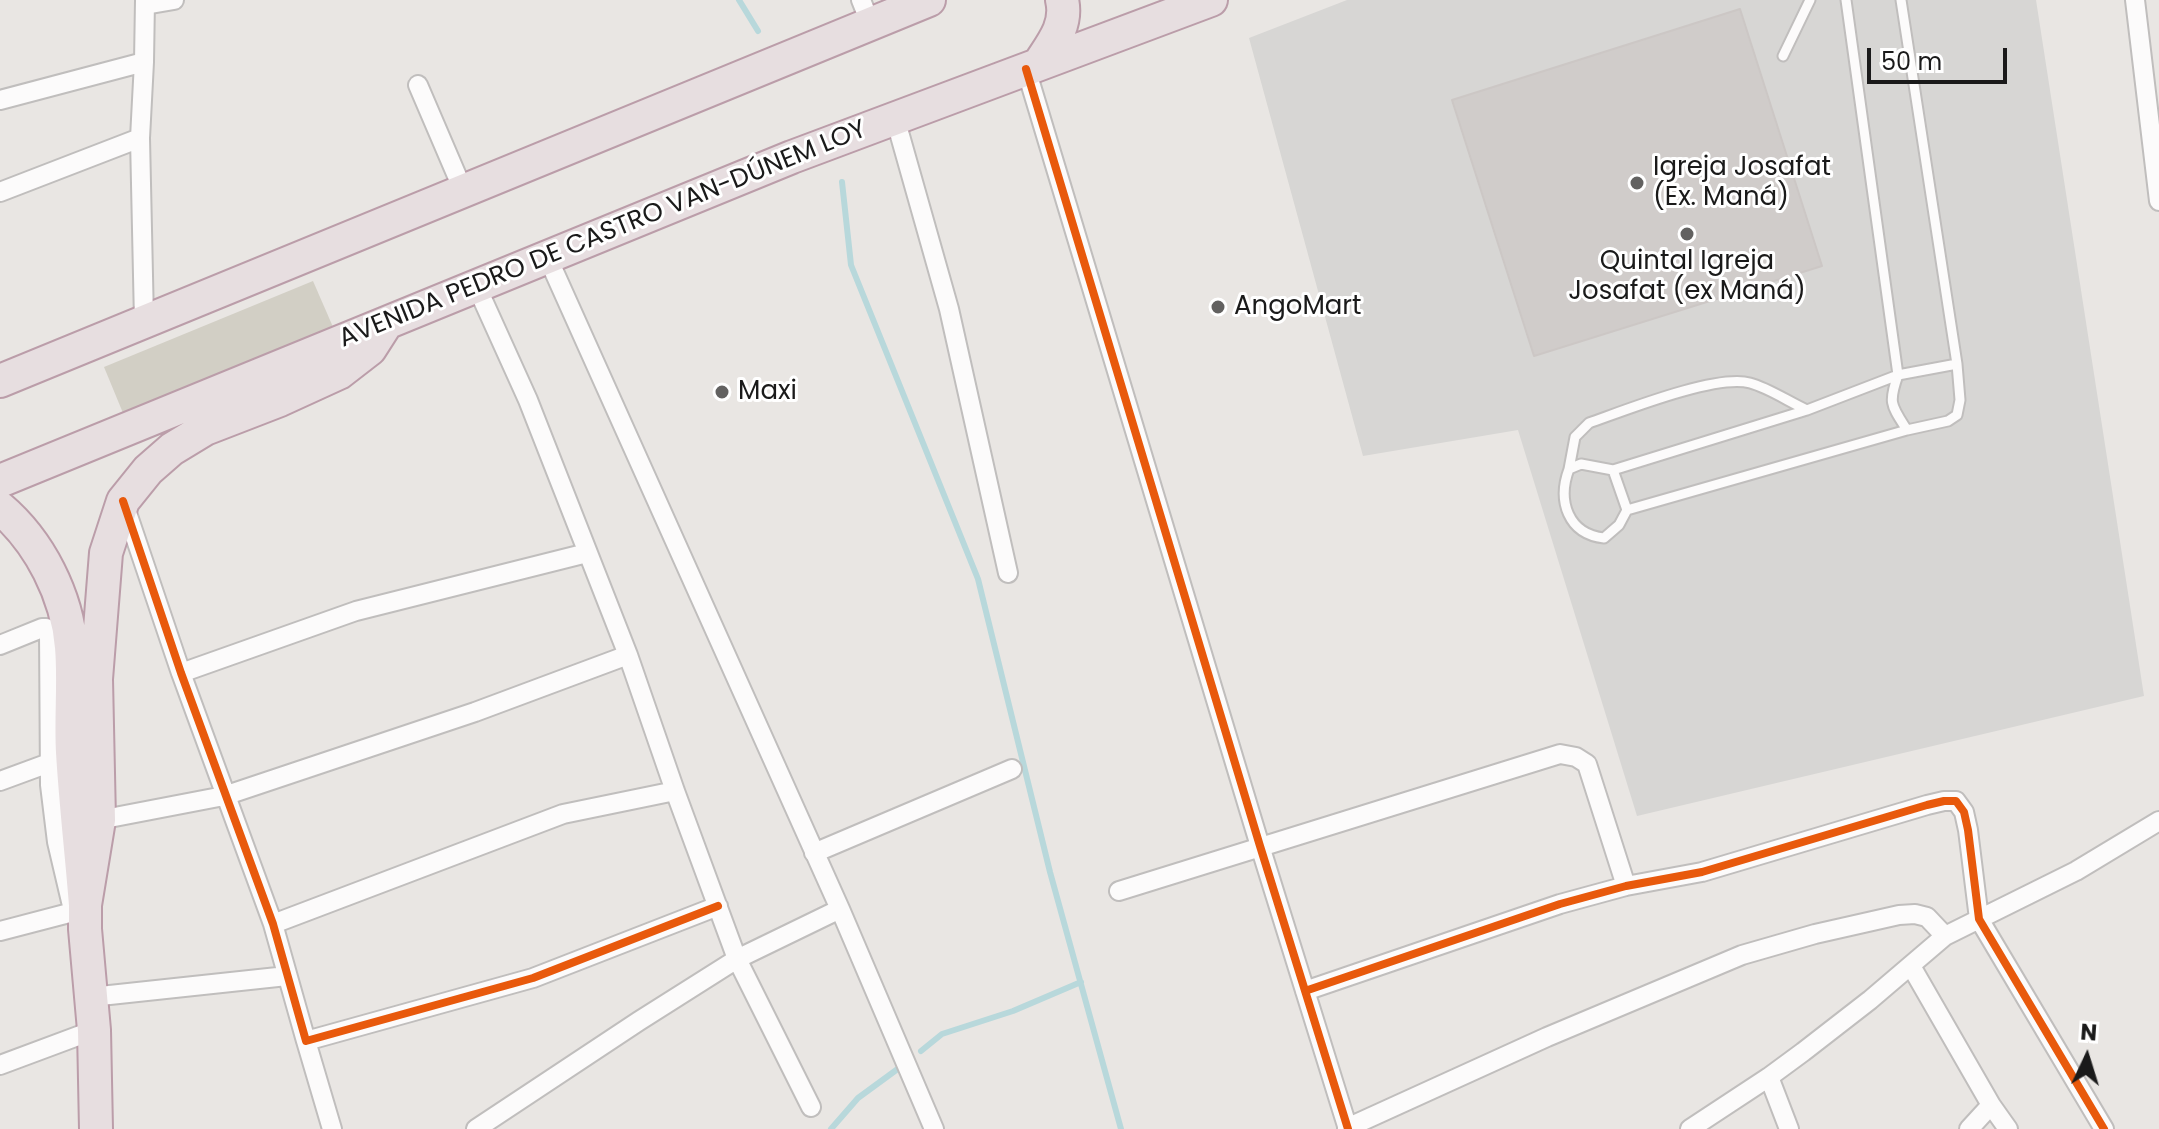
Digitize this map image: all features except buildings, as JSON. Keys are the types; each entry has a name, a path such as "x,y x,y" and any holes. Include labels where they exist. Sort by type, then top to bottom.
{"highway":[{"path":"0,381 795,54 866,12 929,0"},
{"path":"1032,66 1061,28 1064,14 1062,0"},
{"name":"AVENIDA PEDRO DE CASTRO VAN-DÚNEM LOY","path":"0,481 792,157 1211,0"},
{"path":"81,915 99,820 96,679 106,553 123,501 148,470 172,449 205,429 339,373 370,349 387,322"},
{"path":"0,508 34,546 51,576 69,626 72,649 72,749 81,915 94,1030 96,1129"}],"street":[{"path":"144,321 140,138 145,3 174,0"},
{"path":"2135,0 2159,201"},
{"path":"0,100 144,62"},
{"path":"1032,66 1260,846 1348,1128 1547,1037 1742,955 1899,915 1927,917 1945,936"},
{"path":"418,85 463,190"},
{"path":"895,118 949,309 1008,573"},
{"path":"0,192 140,138"},
{"path":"547,256 840,909 934,1129"},
{"path":"476,285 528,400 628,655 737,959 811,1107"},
{"path":"123,501 224,796 273,924 332,1129"},
{"path":"181,673 356,611 587,553"},
{"path":"0,645 42,628 49,633 49,763 57,842 81,915 0,931"},
{"path":"99,820 224,796 475,712 628,655"},
{"path":"1119,891 1560,754 1576,757 1587,764 1626,886"},
{"path":"0,781 49,763"},
{"path":"814,853 1012,769"},
{"path":"273,924 563,814 675,791"},
{"path":"1305,991 1560,904 1626,886 1702,872 1927,805 1956,801 1964,812 1968,830 1979,919 2104,1129"},
{"path":"1690,1129 1769,1077 1945,936 2076,871 2159,821"},
{"path":"306,1041 533,978 718,906"},
{"path":"476,1129 737,959 840,909"},
{"path":"1911,966 2008,1129"},
{"path":"91,997 287,976"},
{"path":"0,1065 94,1030"},
{"path":"1769,1077 1789,1129"},
{"path":"1969,1129 1991,1105"}],"lane":[{"path":"1783,56 1810,0"},
{"path":"1846,0 1898,375 1891,394 1894,410 1907,430"},
{"path":"1807,410 1751,383 1728,381 1589,423 1575,437 1565,481 1565,502 1573,525 1589,536 1604,538 1619,525 1627,510 1948,421 1957,415 1960,400 1957,364 1901,0"},
{"path":"1569,469 1581,464 1613,470 1807,410 1898,375 1957,364"},
{"path":"1613,470 1627,510"}],"shaded area":[{"name":"Quintal Igreja Josafat (ex Maná)","path":"1347,0 2036,0 2144,696 1637,816 1518,430 1363,456 1249,38"},
{"path":"313,281 333,327 123,413 104,367"}],"waterway":[{"path":"739,0 758,31"},
{"path":"842,182 851,265 978,579 1050,872 1121,1129"},
{"path":"921,1051 942,1034 1013,1011 1081,982"},
{"path":"831,1129 858,1098 899,1068"}],"cycle path":[{"path":"1026,69 1348,1129"},
{"path":"123,501 181,673 273,924 306,1041 533,978 718,906"},
{"path":"1305,991 1560,904 1626,886 1702,872 1927,805 1956,801 1964,812 1968,830 1979,919 2104,1129"}],"place":[{"name":"Igreja Josafat (Ex. Maná)","path":"1637,183"},
{"name":"Quintal Igreja Josafat (ex Maná)","path":"1687,234"},
{"name":"AngoMart","path":"1218,307"},
{"name":"Maxi","path":"722,392"}]}
